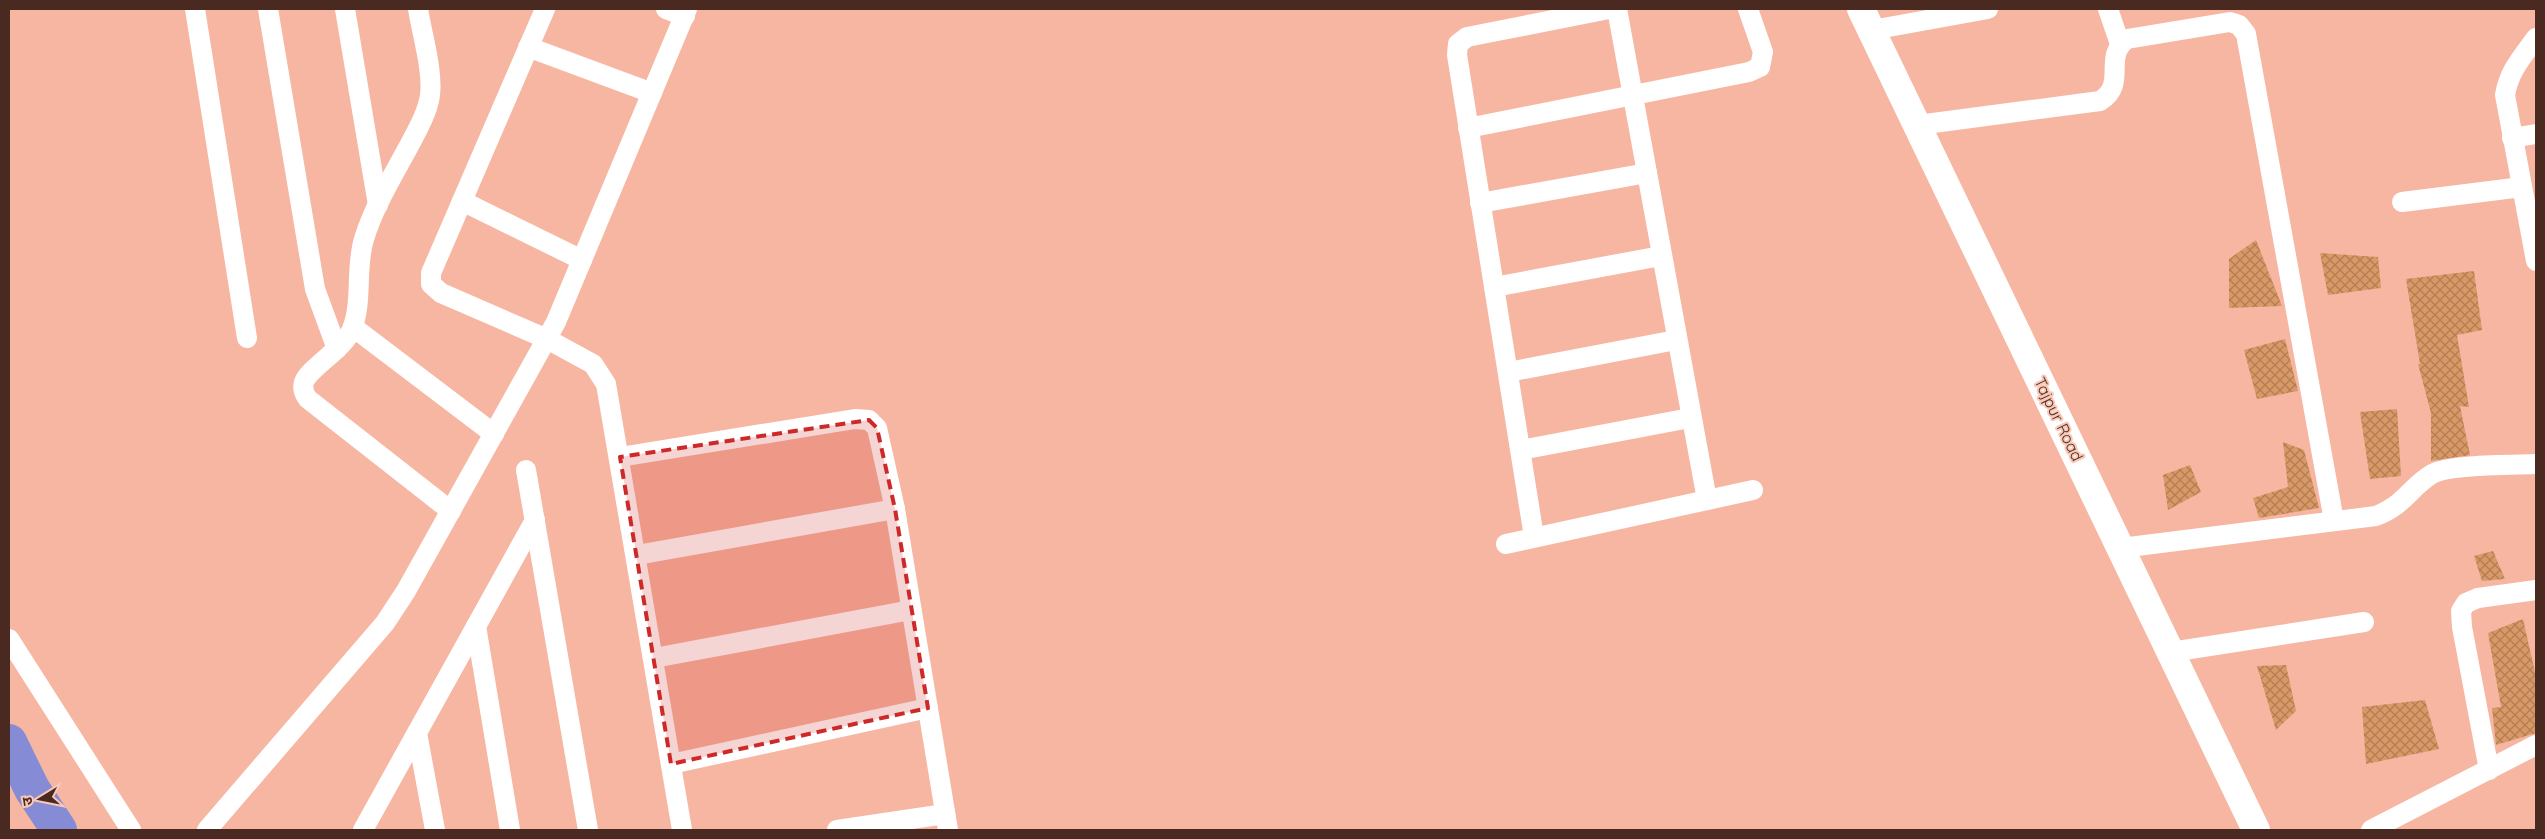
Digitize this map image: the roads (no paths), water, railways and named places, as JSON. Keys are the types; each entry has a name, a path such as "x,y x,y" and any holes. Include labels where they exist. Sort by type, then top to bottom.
{"main road":[{"name":"Tajpur Road","path":"1866,20 2256,830"}],"street":[{"path":"195,9 247,338"},
{"path":"268,9 315,289 337,349"},
{"path":"345,9 378,205"},
{"path":"418,9 429,76 430,95 420,126 378,205 364,238 358,264 357,300 353,327 345,341 305,380 303,392 308,399 451,511"},
{"path":"545,9 431,273 431,284 441,294 547,339 593,364 602,374 609,395 620,457 682,830"},
{"path":"207,830 385,623 406,591 451,511 547,339 582,260 686,12 666,9"},
{"path":"1534,537 1458,69 1458,44 1467,37 1609,9"},
{"path":"1617,9 1706,500"},
{"path":"1468,128 1749,72 1760,67 1763,52 1748,9"},
{"path":"1866,20 1988,9"},
{"path":"2108,9 2120,44"},
{"path":"1918,125 2100,101 2109,96 2114,85 2114,54 2120,44 2127,39 2230,22 2240,24 2246,34 2334,522"},
{"path":"2535,251 2512,138 2506,95 2508,80 2516,64 2536,38"},
{"path":"528,47 652,93"},
{"path":"2512,138 2536,134"},
{"path":"1480,203 1647,174"},
{"path":"2402,202 2522,186"},
{"path":"462,202 582,260"},
{"path":"1494,287 1661,256"},
{"path":"353,327 494,434"},
{"path":"1508,372 1676,340"},
{"path":"1521,450 1690,418"},
{"path":"620,457 855,420 869,420 877,428 894,509 946,822 837,830"},
{"path":"2121,548 2376,516 2390,511 2432,474 2450,469 2536,464"},
{"path":"526,470 588,830"},
{"path":"1506,544 1753,490"},
{"path":"636,555 894,509"},
{"path":"363,830 535,520"},
{"path":"2489,770 2462,627 2461,612 2466,603 2478,598 2536,590"},
{"path":"654,658 911,610"},
{"path":"2171,652 2364,622"},
{"path":"476,626 510,830"},
{"path":"9,639 130,830"},
{"path":"671,764 928,708"},
{"path":"417,733 435,830"},
{"path":"2371,830 2536,745"}],"waterway":[{"path":"9,742 32,789 59,830"}]}
